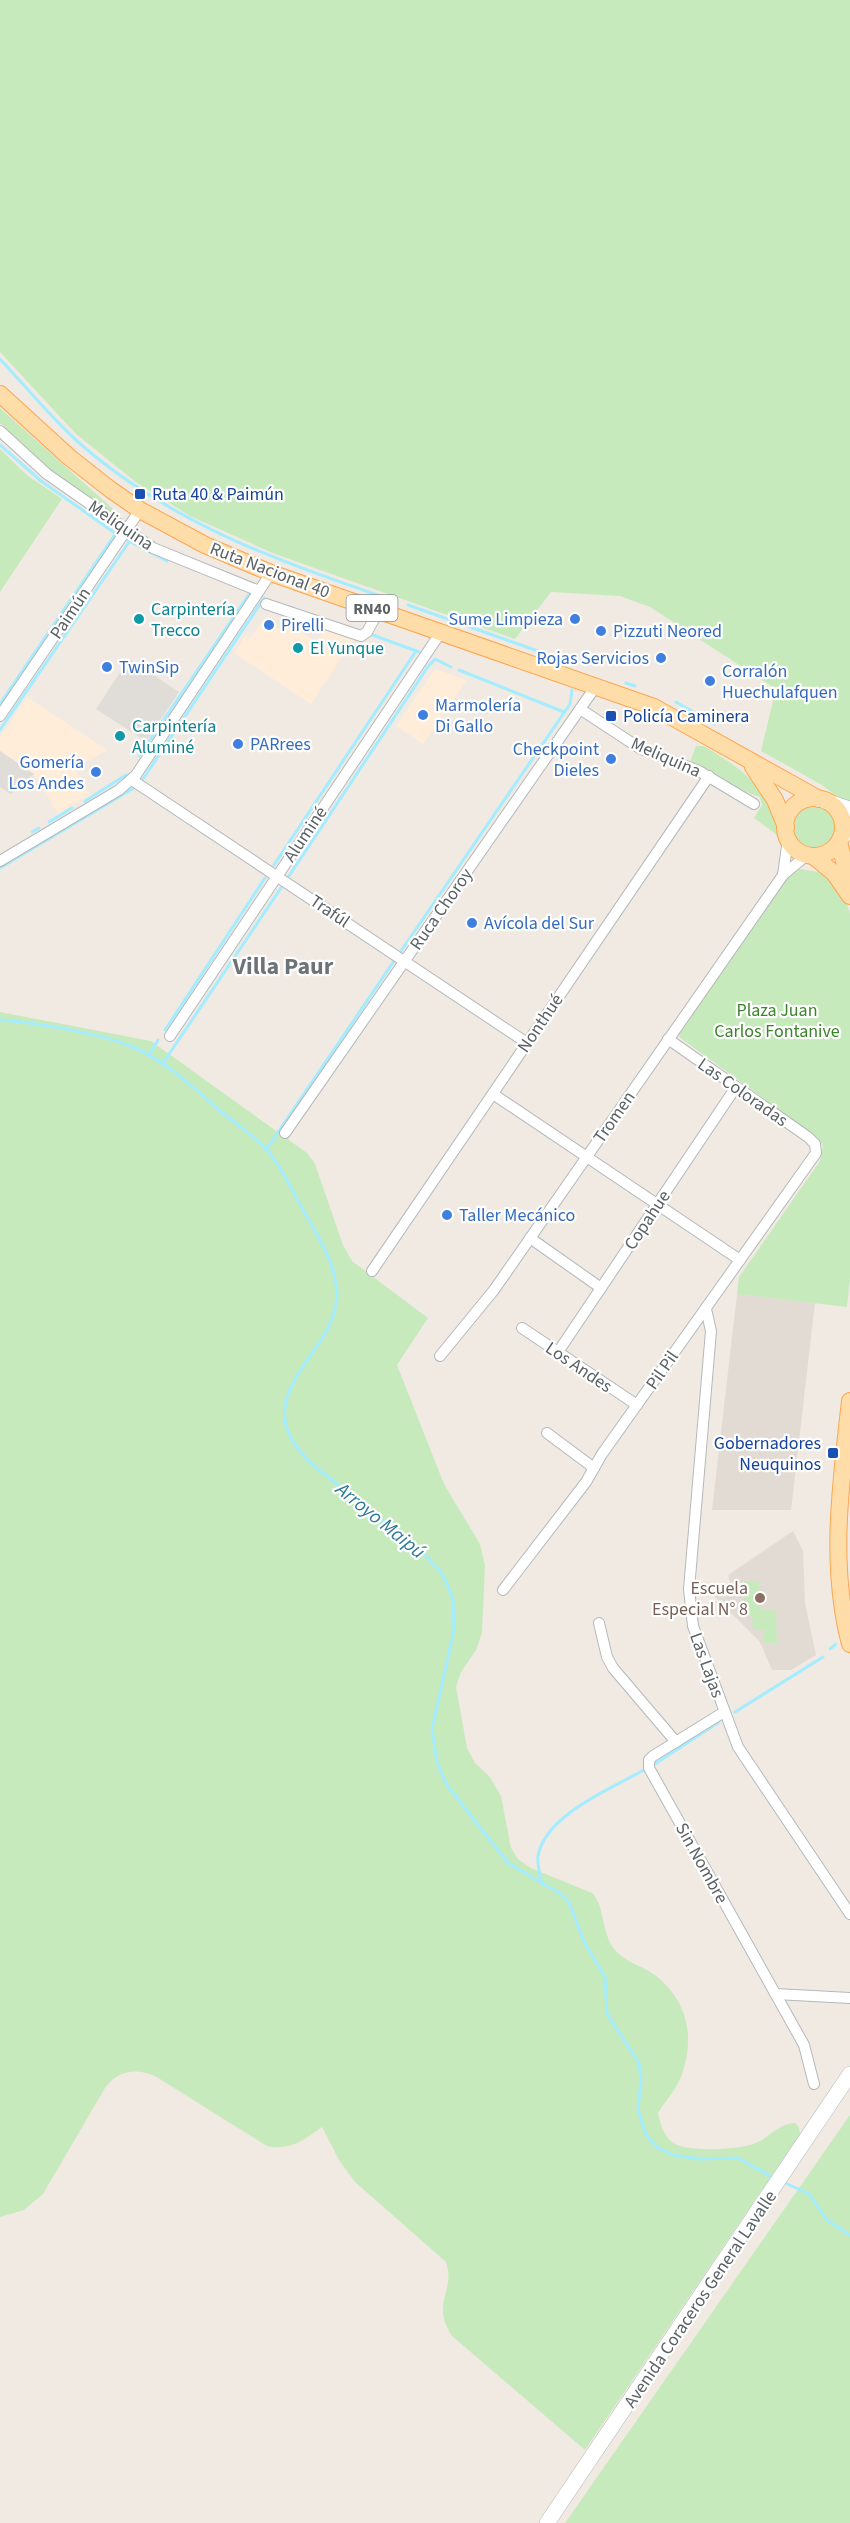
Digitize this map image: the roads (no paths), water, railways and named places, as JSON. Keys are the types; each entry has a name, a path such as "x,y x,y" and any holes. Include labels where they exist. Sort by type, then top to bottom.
{"main road":[{"name":"Ruta Nacional 40","path":"0,386 20,410"},
{"name":"Ruta Nacional 40","path":"0,394 83,469 140,510 205,545 271,573 596,686 674,717 748,761 822,800"},
{"name":"Ruta Nacional 40","path":"748,761 771,792 787,833"},
{"path":"787,833 789,815 796,805 807,800 822,800 850,809"},
{"name":"RN40","path":"822,800 835,808 842,818 850,884"},
{"name":"RN40","path":"787,833 796,849 810,855 834,873 850,896"},
{"path":"810,855 825,854 843,837"},
{"path":"850,1401 838,1547 842,1604 850,1644"},
{"name":"Avenida Coraceros General Lavalle","path":"548,2523 775,2189 850,2074"}],"street":[{"name":"Meliquina","path":"0,431 46,474 160,552 259,591"},
{"name":"Paimún","path":"0,716 140,510"},
{"path":"0,861 120,790 132,780 144,766 271,573"},
{"path":"266,604 361,636 367,632 379,610"},
{"name":"Aluminé","path":"170,1036 441,632"},
{"name":"Ruca Choroy","path":"285,1133 596,686"},
{"name":"Meliquina","path":"580,709 647,752 709,776 754,804"},
{"name":"Nonthué","path":"372,1271 709,776"},
{"name":"Trafúl","path":"132,780 527,1043"},
{"name":"Tromen","path":"783,875 787,833"},
{"name":"Tromen","path":"440,1356 482,1306 783,875 810,855"},
{"name":"Las Coloradas","path":"668,1039 808,1137 816,1147"},
{"name":"Copahue","path":"558,1352 736,1087"},
{"path":"493,1094 740,1260"},
{"name":"Pil Pil","path":"502,1590 586,1482 814,1156 816,1147"},
{"path":"530,1238 601,1288"},
{"name":"Las Lajas","path":"706,1309 711,1331 689,1604 693,1626 742,1754 850,1914"},
{"name":"Los Andes","path":"522,1328 637,1406"},
{"path":"547,1433 594,1468"},
{"path":"599,1623 607,1657 613,1668 676,1742"},
{"name":"Sin Nombre","path":"724,1712 651,1757 649,1768 807,2050 814,2084"},
{"path":"776,1994 850,1998"}],"waterway":[{"path":"0,359 56,420 92,454 164,504 200,524 276,558 397,602"},
{"path":"0,445 41,481 115,533"},
{"path":"0,704 116,533"},
{"path":"127,540 167,561"},
{"path":"0,730 129,542"},
{"path":"139,756 250,593"},
{"path":"143,779 264,598"},
{"path":"408,605 572,663"},
{"path":"370,634 419,652"},
{"path":"274,865 416,651"},
{"path":"289,876 427,668 435,659 451,667"},
{"path":"459,670 564,712"},
{"path":"626,683 635,686"},
{"path":"401,951 570,704 572,690"},
{"path":"676,702 714,724"},
{"path":"85,801 126,775"},
{"path":"0,868 134,788"},
{"path":"49,822 72,808"},
{"path":"32,832 39,828"},
{"path":"165,1030 265,878"},
{"path":"163,1063 281,888"},
{"path":"266,1150 394,961"},
{"name":"Arroyo Maipú","path":"0,1020 86,1033 120,1042 146,1053 181,1077 251,1135 278,1164 326,1253 334,1273 337,1294 333,1316 323,1337 297,1376 287,1396 285,1417 292,1439 312,1464 422,1552 441,1572 448,1586 453,1600 454,1630 432,1729 437,1763 447,1785 508,1863 558,1892 569,1902 584,1942 605,1977 607,2014 639,2063 641,2081 638,2109 646,2135 658,2148 674,2155 699,2159 738,2158 774,2178"},
{"path":"149,1055 158,1040"},
{"path":"830,1649 836,1644"},
{"path":"735,1712 823,1657"},
{"path":"655,1764 719,1722"},
{"path":"542,1884 538,1856 543,1841 553,1828 582,1804 644,1770"},
{"name":"Arroyo Maipú","path":"783,2182 809,2194 827,2220 850,2235"}],"place":[{"name":"Ruta 40 & Paimún","path":"140,494"},
{"name":"Carpintería Trecco","path":"139,619"},
{"name":"Sume Limpieza","path":"575,619"},
{"name":"Pirelli","path":"269,625"},
{"name":"Pizzuti Neored","path":"601,631"},
{"name":"El Yunque","path":"298,648"},
{"name":"Rojas Servicios","path":"661,658"},
{"name":"TwinSip","path":"107,667"},
{"name":"Corralón Huechulafquen","path":"710,681"},
{"name":"Marmolería Di Gallo","path":"423,715"},
{"name":"Policía Caminera","path":"611,716"},
{"name":"Carpintería Aluminé","path":"120,736"},
{"name":"PARrees","path":"238,744"},
{"name":"Checkpoint Dieles","path":"611,759"},
{"name":"Gomería Los Andes","path":"96,772"},
{"name":"Avícola del Sur","path":"472,923"},
{"name":"Taller Mecánico","path":"447,1215"},
{"name":"Gobernadores Neuquinos","path":"833,1453"},
{"name":"Escuela Especial N° 8","path":"760,1598"}],"district":[{"name":"Villa Paur","path":"283,966"}],"park label":[{"name":"Plaza Juan Carlos Fontanive","path":"777,1020"}]}
